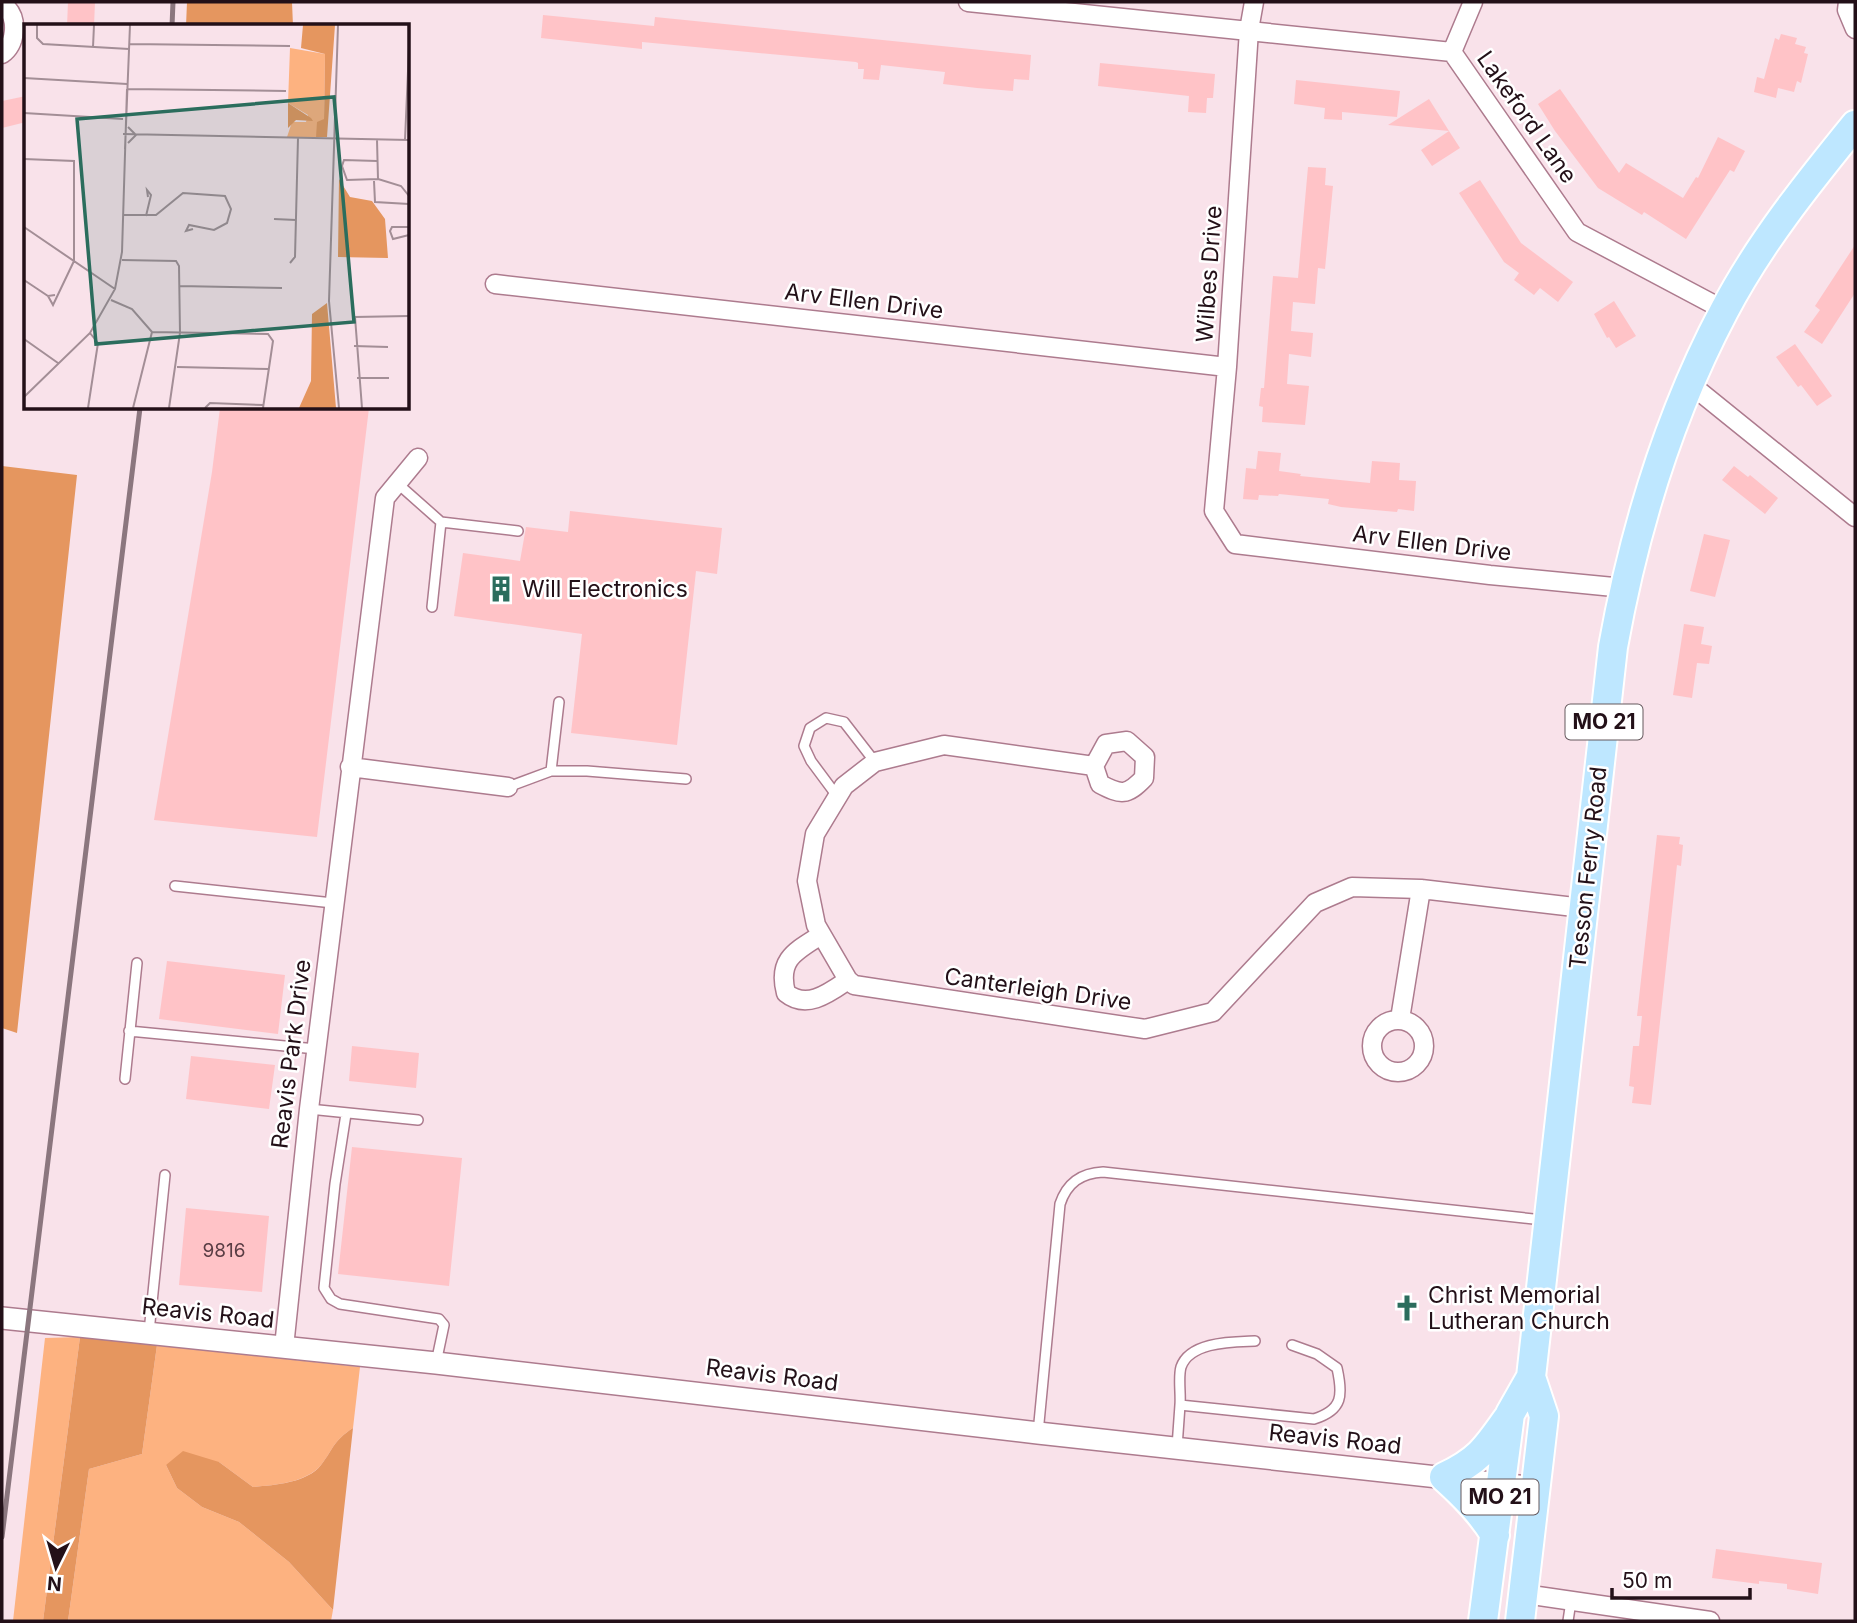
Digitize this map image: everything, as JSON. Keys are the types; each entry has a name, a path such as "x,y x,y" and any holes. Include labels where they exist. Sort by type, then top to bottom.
{"main road":[{"name":"Tesson Ferry Road","path":"1483,1621 1510,1414 1531,1377 1613,647 1624,588 1652,482 1669,432 1724,310 1776,228 1813,176 1855,125"},
{"name":"Tesson Ferry Road","path":"1522,1607 1544,1416 1531,1377"},
{"path":"1495,1535 1467,1497 1444,1477 1468,1465 1486,1449 1510,1414"}],"street":[{"name":"Lakeford Lane","path":"968,2 1452,52 1577,232 1724,310"},
{"name":"Wilbes Drive","path":"1235,544 1214,511 1227,367 1249,30 1254,2"},
{"path":"1452,52 1473,2"},
{"path":"1848,2 1847,10 1855,29"},
{"path":"2,54 6,52 15,33 14,15 5,9"},
{"name":"Arv Ellen Drive","path":"495,284 1227,367"},
{"path":"1689,383 1855,517"},
{"name":"Reavis Park Drive","path":"284,1347 333,903 384,498 418,458"},
{"name":"Arv Ellen Drive","path":"1235,544 1490,575 1624,588"},
{"path":"821,935 790,955 783,975 786,993 794,1000 810,1000 851,983 816,925 807,881 815,834 844,786 874,762 944,745 1094,766"},
{"path":"350,767 508,787"},
{"name":"Canterleigh Drive","path":"851,983 1145,1029 1213,1012 1315,903 1352,887 1421,889 1583,908"},
{"path":"1400,1019 1421,889"},
{"name":"Reavis Road","path":"2,1318 436,1363 1537,1488"},
{"path":"1522,1607 1571,1599 1618,1614 1710,1621"}],"lane":[{"path":"397,483 442,522 518,531"},
{"path":"432,607 442,522"},
{"path":"551,771 559,702"},
{"path":"838,796 811,761 804,746 810,727 826,718 844,722 874,762"},
{"path":"508,787 551,771 587,771 686,779"},
{"path":"175,886 333,903"},
{"path":"125,1079 137,963"},
{"path":"130,1031 316,1049"},
{"path":"309,1109 418,1120"},
{"path":"346,1114 335,1184 324,1288 331,1299 340,1304 439,1319 444,1325 436,1363"},
{"path":"1038,1433 1060,1204 1070,1184 1080,1177 1103,1172 1549,1221"},
{"path":"149,1334 165,1175"},
{"path":"1177,1449 1181,1367 1188,1355 1205,1347 1255,1341"},
{"path":"1180,1405 1314,1419 1329,1415 1339,1401 1341,1385 1337,1368 1317,1354 1292,1345"},
{"path":"1568,1621 1571,1599"}],"shaded area":[{"path":"187,2 292,2 293,24 186,24"},
{"path":"2,466 77,475 17,1033 2,1028"},
{"path":"80,1337 43,1621 13,1621 45,1338"},
{"path":"80,1337 157,1345 142,1454 89,1469 68,1621 43,1621"},
{"path":"157,1345 360,1367 353,1428 338,1441 321,1465 307,1476 289,1482 253,1487 219,1462 166,1465 177,1488 202,1507 239,1522 289,1562 333,1610 331,1621 68,1621 89,1469 142,1454"},
{"path":"353,1428 333,1610 289,1562 239,1522 202,1507 177,1488 166,1465 183,1451 219,1462 253,1487 280,1484 315,1471 338,1441"}],"building":[{"path":"68,2 95,2 94,24 67,24"},
{"path":"543,15 654,26 655,17 1031,55 1029,80 1014,79 1013,91 977,88 943,84 945,72 881,65 879,80 863,79 864,69 858,69 856,62 642,42 642,49 541,38"},
{"path":"1781,34 1797,38 1795,44 1806,47 1804,53 1808,54 1801,83 1797,81 1794,92 1778,88 1776,98 1754,92 1757,77 1764,79 1775,38 1779,40"},
{"path":"1100,63 1215,74 1213,98 1207,98 1206,113 1188,112 1189,96 1098,86"},
{"path":"1296,80 1400,91 1397,117 1342,112 1342,120 1324,119 1325,108 1294,104"},
{"path":"1560,89 1619,173 1626,163 1683,198 1696,177 1698,178 1718,137 1745,151 1734,172 1730,170 1686,239 1644,212 1642,215 1598,188 1538,104"},
{"path":"24,96 24,122 2,128 2,101"},
{"path":"1429,99 1449,131 1388,125"},
{"path":"1449,131 1460,148 1432,166 1421,150"},
{"path":"1308,167 1326,168 1325,185 1333,186 1325,269 1318,268 1315,304 1293,302 1291,331 1313,333 1311,357 1289,354 1287,384 1309,386 1305,425 1262,422 1263,407 1259,406 1261,388 1264,388 1273,276 1298,278"},
{"path":"1480,180 1521,243 1573,282 1558,302 1540,288 1534,295 1514,280 1519,273 1504,262 1459,193"},
{"path":"1855,245 1855,293 1822,344 1804,332 1820,310 1815,306"},
{"path":"1614,301 1636,336 1616,348 1609,337 1607,338 1594,314"},
{"path":"1795,344 1832,396 1817,406 1801,385 1798,387 1776,357"},
{"path":"220,410 369,410 317,837 154,820 212,472"},
{"path":"1258,451 1281,453 1279,471 1301,474 1300,476 1370,483 1372,461 1400,463 1399,480 1416,481 1414,511 1341,507 1328,504 1329,499 1279,494 1259,495 1258,500 1243,499 1246,468 1256,469"},
{"path":"1734,466 1748,477 1750,475 1778,498 1765,514 1722,480"},
{"path":"570,511 722,528 717,574 696,571 677,745 571,733 582,634 454,616 463,553 520,561 526,527 568,532"},
{"path":"1704,534 1730,540 1715,597 1690,591"},
{"path":"1684,624 1704,627 1701,644 1712,646 1709,664 1697,663 1692,698 1673,695"},
{"path":"1657,835 1680,837 1679,844 1683,845 1681,866 1677,865 1651,1105 1632,1103 1634,1087 1629,1086 1633,1046 1639,1046 1642,1016 1637,1016"},
{"path":"167,961 285,975 278,1034 159,1019"},
{"path":"352,1046 419,1053 416,1088 349,1081"},
{"path":"191,1056 275,1065 269,1109 186,1099"},
{"path":"352,1147 462,1158 449,1286 338,1274"},
{"path":"186,1208 269,1216 262,1292 179,1285"},
{"path":"1716,1549 1822,1563 1818,1594 1787,1589 1787,1584 1759,1581 1759,1584 1712,1578"}],"railway":[{"path":"172,24 173,2"},
{"path":"2,1537 140,410"}],"place":[{"name":"Will Electronics","path":"501,589"},
{"name":"Christ Memorial Lutheran Church","path":"1407,1308"}]}
